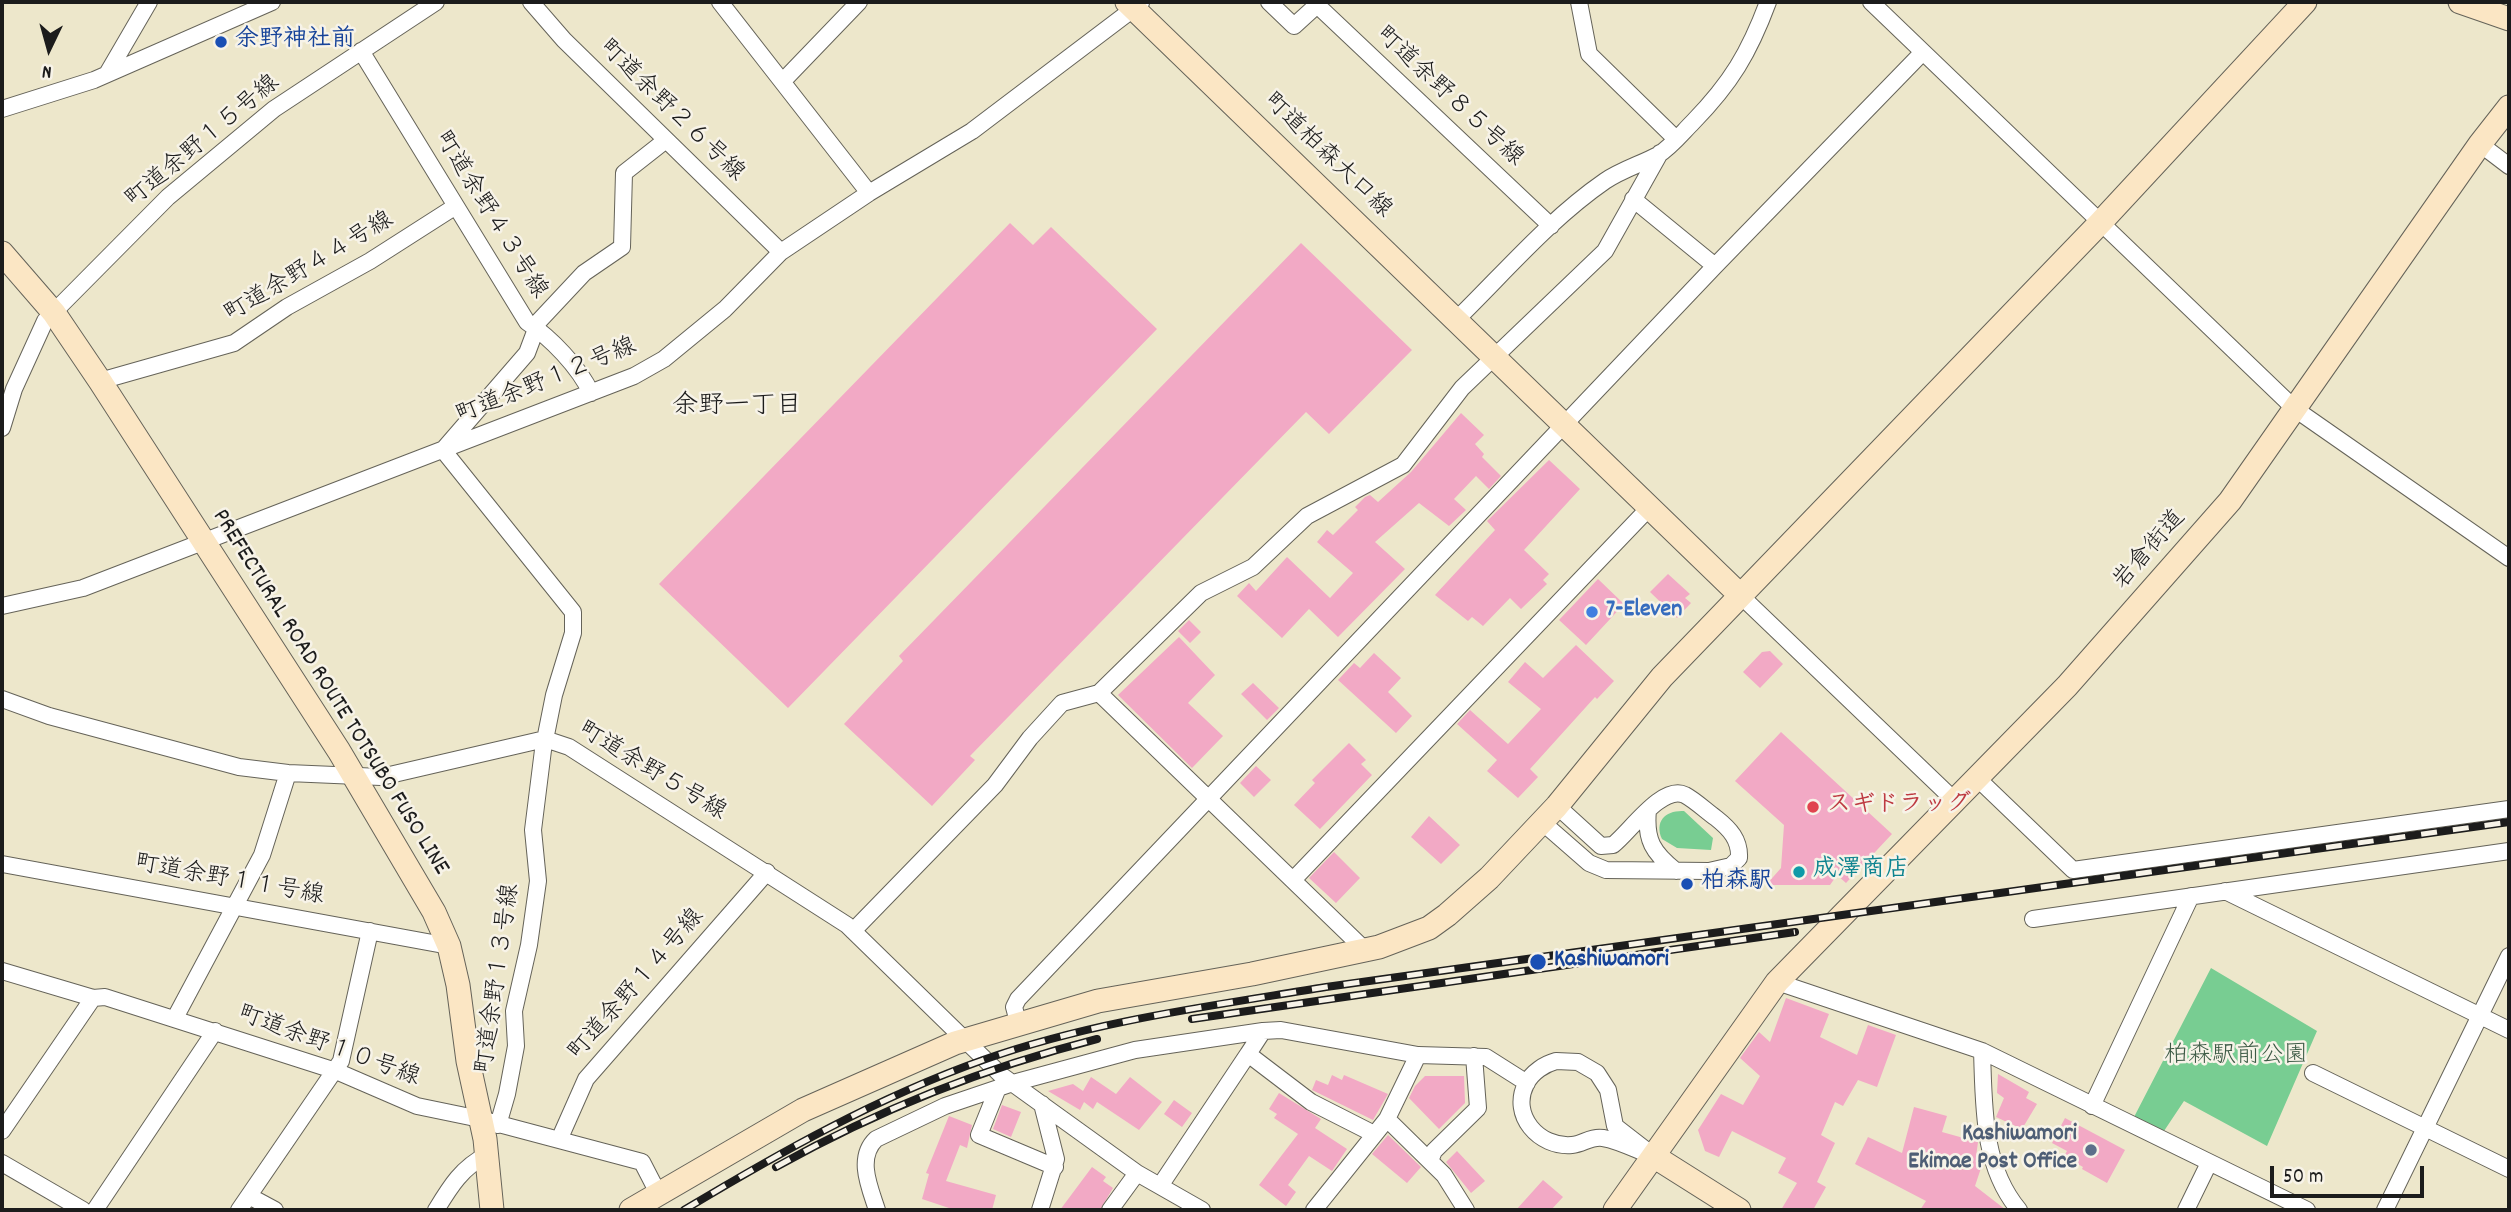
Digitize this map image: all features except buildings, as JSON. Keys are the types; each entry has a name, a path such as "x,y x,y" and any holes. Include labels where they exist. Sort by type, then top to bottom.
{"street":[{"path":"107,74 149,2"},
{"path":"2,109 107,74 272,2"},
{"name":"町道余野１５号線","path":"2,428 19,378 45,321 168,197 274,108 436,2"},
{"name":"町道余野２６号線","path":"531,2 565,40 781,252"},
{"path":"720,2 869,193"},
{"path":"783,81 859,2"},
{"path":"1269,2 1294,26 1319,4"},
{"path":"1579,2 1589,54 1676,139"},
{"path":"1457,319 1551,226 1606,180 1660,153 1676,139 1737,72 1753,44 1768,2"},
{"path":"1871,2 2295,410 2509,558"},
{"path":"631,1210 822,1100 966,1039 1018,1022 1126,995 1366,951 1429,928 1489,878 1550,814 1662,677 2100,223 2305,2"},
{"path":"2460,2 2509,19"},
{"name":"町道余野１２号線","path":"2,607 83,588 591,394 664,359 725,309 781,252 869,193 972,131 1135,4"},
{"name":"町道柏森大口線","path":"1135,4 1740,596"},
{"name":"町道余野８５号線","path":"1319,4 1551,226"},
{"name":"町道余野４３号線","path":"361,51 527,321 537,328 586,382 591,394"},
{"path":"1018,1022 1014,1007 1018,999 1715,266 1923,52"},
{"name":"岩倉街道","path":"1654,1157 1777,982 2067,686 2230,501 2480,144 2509,107"},
{"path":"443,450 527,353 539,320 584,273 622,247 624,173 666,140"},
{"path":"2480,144 2509,166"},
{"path":"850,928 995,785 1030,738 1062,703 1099,693 1201,593 1253,567 1307,516 1403,465 1462,387 1492,353 1605,251 1660,153"},
{"path":"1633,199 1715,266"},
{"name":"町道余野４４号線","path":"100,381 234,343 287,307 370,261 456,206"},
{"name":"PREFECTURAL ROAD ROUTE TOTSUBO FUSO LINE","path":"2,253 54,313 100,381 339,751 352,777 427,898 449,946 458,985 468,1061 489,1122 487,1155 492,1210"},
{"name":"町道余野１３号線","path":"443,450 573,612 573,633 545,739 533,830 538,881 529,945 514,1012 516,1046 507,1094 489,1122"},
{"path":"1293,880 1648,508"},
{"path":"1740,596 1954,800"},
{"path":"1099,693 1366,951"},
{"name":"町道余野５号線","path":"2,699 49,716 239,767 288,773 382,777 545,739 569,747 767,872 850,928 966,1039 1000,1075 1005,1085 1042,1104 1137,1173 1202,1210"},
{"path":"175,1018 262,855 288,773"},
{"path":"1976,777 2073,870 2509,809"},
{"path":"1671,793 1684,794 1720,821 1737,839 1739,858 1731,866 1709,871 1606,870 1589,863 1550,814 1601,846 1613,845 1648,810 1671,793"},
{"path":"1648,810 1649,843 1656,856 1676,871"},
{"path":"2033,919 2509,851"},
{"name":"町道余野１１号線","path":"2,864 449,946"},
{"name":"町道余野１４号線","path":"559,1140 586,1079 767,872"},
{"path":"2225,891 2509,1030"},
{"path":"2092,1105 2191,896"},
{"path":"239,1210 341,1061 370,931"},
{"path":"2385,1210 2509,956"},
{"name":"町道余野１０号線","path":"2,971 93,998 105,997 175,1018 336,1071 418,1106 642,1162 658,1193"},
{"path":"1777,982 1982,1051 2307,1210"},
{"path":"2,1131 93,998"},
{"path":"877,1210 866,1167 872,1143 892,1130 945,1106 1005,1085 1135,1050 1281,1030 1418,1055 1474,1056 1498,1062 1527,1083"},
{"path":"95,1210 215,1031"},
{"path":"1160,1186 1263,1031"},
{"path":"1982,1051 1985,1115 1994,1167 2004,1189 2019,1210"},
{"path":"1248,1054 1311,1102 1374,1134"},
{"path":"1314,1210 1387,1119 1418,1055"},
{"path":"1430,1161 1434,1151 1478,1108 1474,1056"},
{"path":"1654,1157 1602,1138 1588,1138 1573,1145 1543,1139 1526,1122 1522,1100 1527,1083 1543,1066 1556,1061 1578,1062 1589,1067 1608,1090 1615,1126 1654,1157 1711,1203 1740,1210"},
{"path":"2313,1073 2509,1169"},
{"path":"1005,1085 979,1135 1055,1167"},
{"path":"1040,1210 1055,1167 1042,1104"},
{"path":"1387,1119 1444,1175 1466,1210"},
{"path":"436,1210 452,1183 473,1162 487,1155"},
{"path":"1615,1210 1654,1157"},
{"path":"2,1163 83,1210"},
{"path":"2186,1210 2209,1163"},
{"path":"1110,1210 1137,1173"},
{"path":"249,1196 275,1210"}],"green space":[{"path":"1684,811 1713,838 1711,850 1677,848 1662,839 1660,827 1663,818 1672,812"},
{"name":"柏森駅前公園","path":"2211,968 2317,1031 2267,1146 2184,1101 2162,1134 2133,1119"}],"railway":[{"path":"684,1210 793,1147 905,1091 1025,1046 1110,1025 1326,987 2509,822"},
{"path":"1192,1019 1795,932"},
{"path":"776,1167 853,1127 932,1092 1013,1063 1097,1039"}],"place":[{"name":"余野神社前","path":"221,42"},
{"name":"7-Eleven","path":"1592,612"},
{"name":"スギドラッグ","path":"1813,807"},
{"name":"成澤商店","path":"1799,872"},
{"name":"柏森駅","path":"1687,884"},
{"name":"Kashiwamori","path":"1538,962"},
{"name":"Kashiwamori Ekimae Post Office","path":"2091,1150"}],"district":[{"name":"余野一丁目","path":"737,408"}]}
